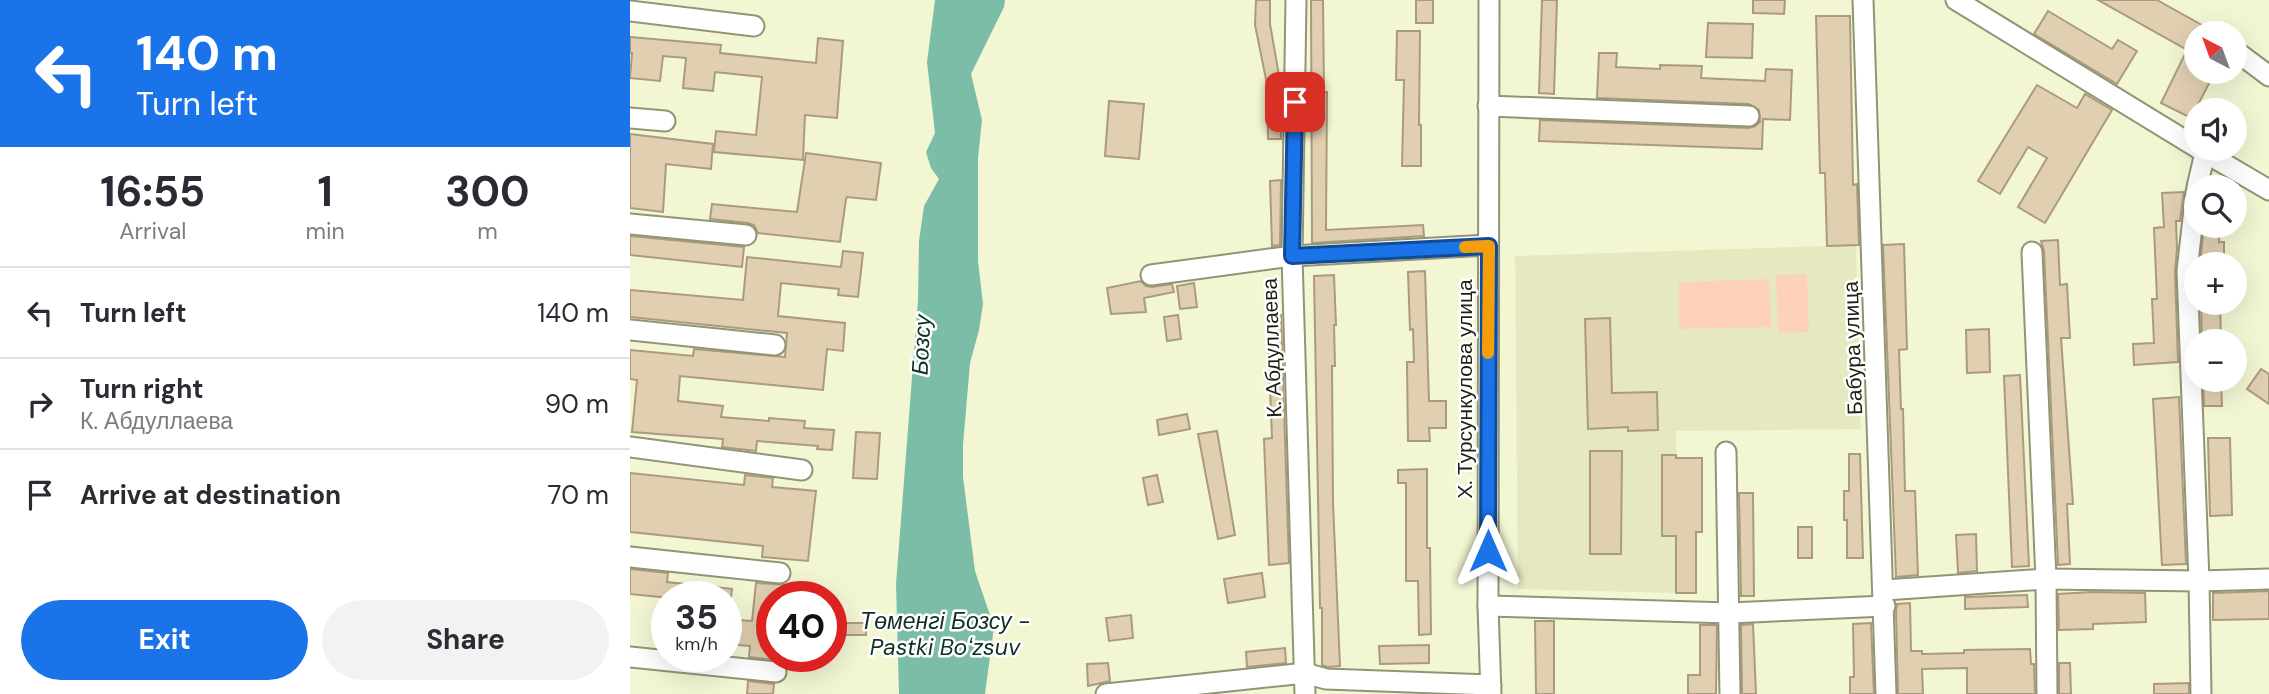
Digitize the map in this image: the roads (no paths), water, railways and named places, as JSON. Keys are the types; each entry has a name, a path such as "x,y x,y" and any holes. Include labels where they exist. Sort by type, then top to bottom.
{"street":[{"name":"К. Абдуллаева","path":"1296,0 1292,256 1305,694"},
{"name":"Х. Турсункулова улица","path":"1489,0 1488,606 1491,690"},
{"name":"Бабура улица","path":"1863,0 1885,598 1886,694"},
{"path":"1967,3 2184,140"},
{"path":"630,11 754,26"},
{"path":"2247,60 2269,76"},
{"path":"1488,106 1749,116"},
{"path":"630,118 665,121"},
{"path":"2219,161 2269,190"},
{"path":"630,224 746,235"},
{"path":"2191,238 2187,271 2201,694"},
{"path":"1151,275 1292,256 1489,246"},
{"path":"2032,252 2046,579 2047,694"},
{"path":"630,330 775,345"},
{"path":"630,447 802,470"},
{"path":"1726,452 1730,694"},
{"path":"630,556 780,573"},
{"path":"1488,606 1730,613 2046,579 2269,579"},
{"path":"630,657 756,670"},
{"path":"1106,694 1305,673 1326,679 1491,690"}],"water":[{"name":"Төменгі Бозсу - Pastki Boʻzsuv","path":"935,0 1005,0 971,74 982,120 978,158 978,261 983,304 970,363 963,477 975,571 994,627 985,694 899,694 896,584 918,300 919,241 924,206 939,179 931,168 926,152 935,133 927,62"}],"water label":[{"name":"Бозсу","path":"921,345"}]}
